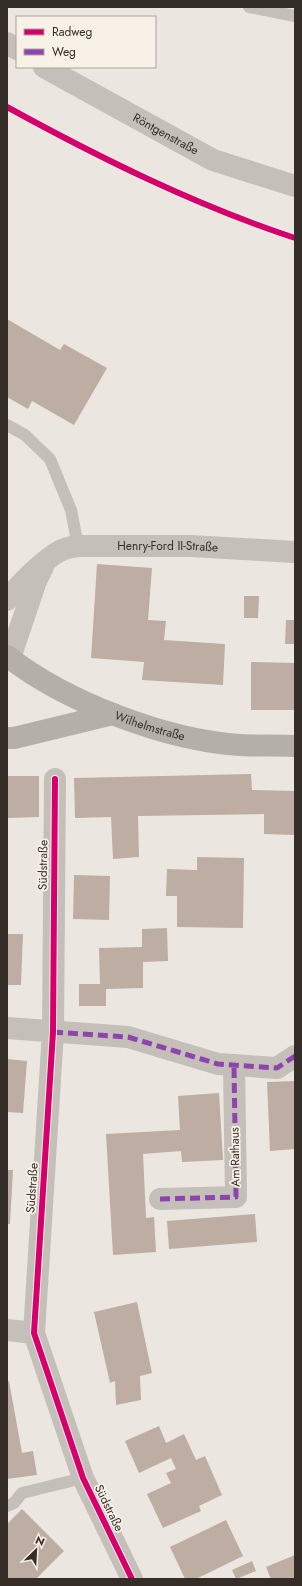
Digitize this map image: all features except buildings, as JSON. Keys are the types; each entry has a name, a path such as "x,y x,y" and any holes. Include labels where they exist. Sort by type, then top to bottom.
{"main road":[{"path":"8,661 54,686 113,714"},
{"name":"Wilhelmstraße","path":"7,738 14,738 113,714 154,728 196,738 240,745 295,746"}],"street":[{"path":"7,43 16,48"},
{"name":"Röntgenstraße","path":"46,68 213,160 295,186"},
{"name":"Henry-Ford II-Straße","path":"7,600 17,588 50,556 61,550 78,546 191,546 295,552"},
{"name":"Henry-Ford II-Straße","path":"8,661 36,581 45,562"},
{"name":"Südstraße","path":"55,779 53,1032 34,1334 83,1478 132,1579"},
{"path":"7,1028 128,1037 218,1064 277,1068 295,1056"},
{"name":"Am Rathaus","path":"160,1199 236,1197 234,1065"},
{"path":"7,1330 34,1334"}],"lane":[{"path":"249,7 295,16"},
{"path":"7,425 25,435 50,459 71,510 78,546"},
{"path":"7,1506 14,1503 22,1493 83,1478"}],"marked path":[{"path":"53,1032 128,1037 218,1064 277,1068 295,1056"},
{"path":"160,1199 236,1197 234,1065"}],"cycle path":[{"path":"7,107 148,179 221,211 295,238"},
{"path":"55,779 53,1032 34,1333 83,1478 132,1579"}]}
